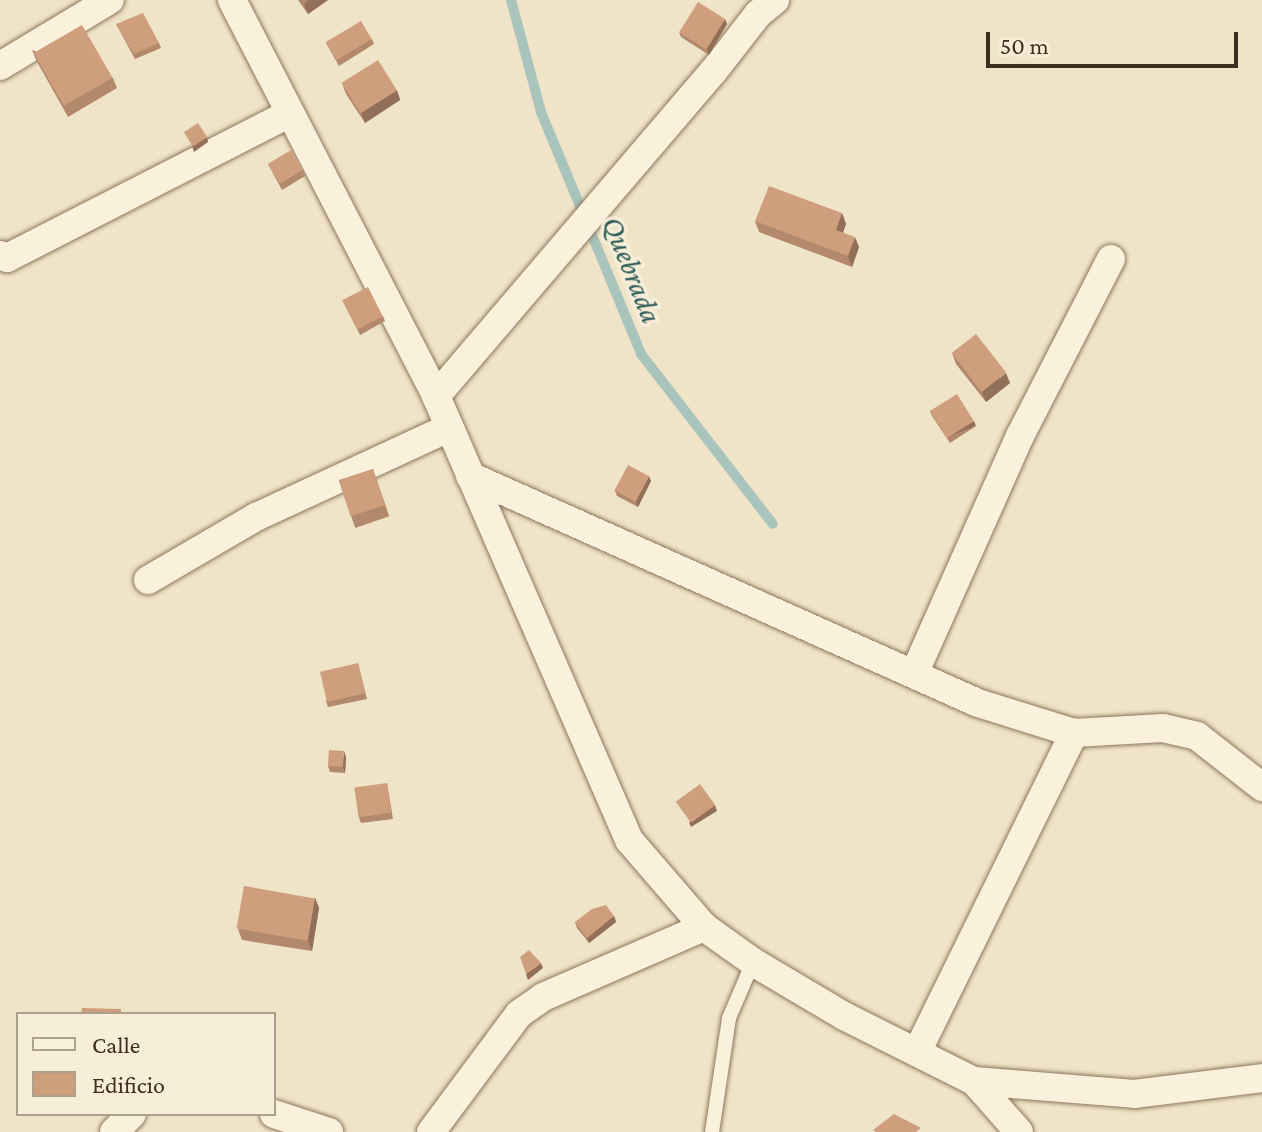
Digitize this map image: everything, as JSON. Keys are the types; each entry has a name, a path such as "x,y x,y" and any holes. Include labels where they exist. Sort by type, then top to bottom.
{"street":[{"path":"0,66 110,0"},
{"path":"232,0 436,396 629,840 704,927 753,962 844,1016 974,1081 1019,1132"},
{"path":"436,396 758,14 775,0"},
{"path":"0,255 7,258 289,114"},
{"path":"914,674 1020,436 1111,259"},
{"path":"148,580 256,517 449,428"},
{"path":"470,476 978,703 1074,733 1163,728 1197,736 1262,787"},
{"path":"917,1052 1074,733"},
{"path":"431,1132 519,1014 543,997 704,927"},
{"path":"974,1081 1134,1094 1262,1078"},
{"path":"276,1115 329,1132"},
{"path":"114,1132 130,1116"}],"lane":[{"path":"712,1132 729,1018 753,962"}],"building":[{"path":"698,2 725,19 706,49 679,33"},
{"path":"143,13 159,43 134,54 116,24"},
{"path":"361,21 372,39 337,60 326,42"},
{"path":"82,25 113,78 64,106 34,53"},
{"path":"378,60 397,91 361,113 342,83"},
{"path":"198,123 207,137 193,147 184,132"},
{"path":"291,150 303,170 280,184 268,164"},
{"path":"769,186 842,213 836,230 855,237 848,256 755,221"},
{"path":"368,287 383,316 357,330 342,300"},
{"path":"976,334 1006,373 982,392 952,353"},
{"path":"957,394 974,421 947,438 930,411"},
{"path":"628,465 649,476 636,502 614,491"},
{"path":"373,469 385,505 351,516 339,480"},
{"path":"358,663 365,693 327,702 320,672"},
{"path":"329,750 344,751 343,767 328,766"},
{"path":"387,783 391,813 358,817 354,788"},
{"path":"700,784 715,805 691,823 676,802"},
{"path":"244,886 315,899 307,941 237,928"},
{"path":"606,905 614,916 587,938 575,922 592,909"},
{"path":"529,950 541,963 526,974 520,957"},
{"path":"82,1008 121,1009 121,1012 81,1012"},
{"path":"894,1114 921,1128 916,1132 873,1130"}],"waterway":[{"name":"Quebrada","path":"511,0 541,112 641,354 773,524"}]}
